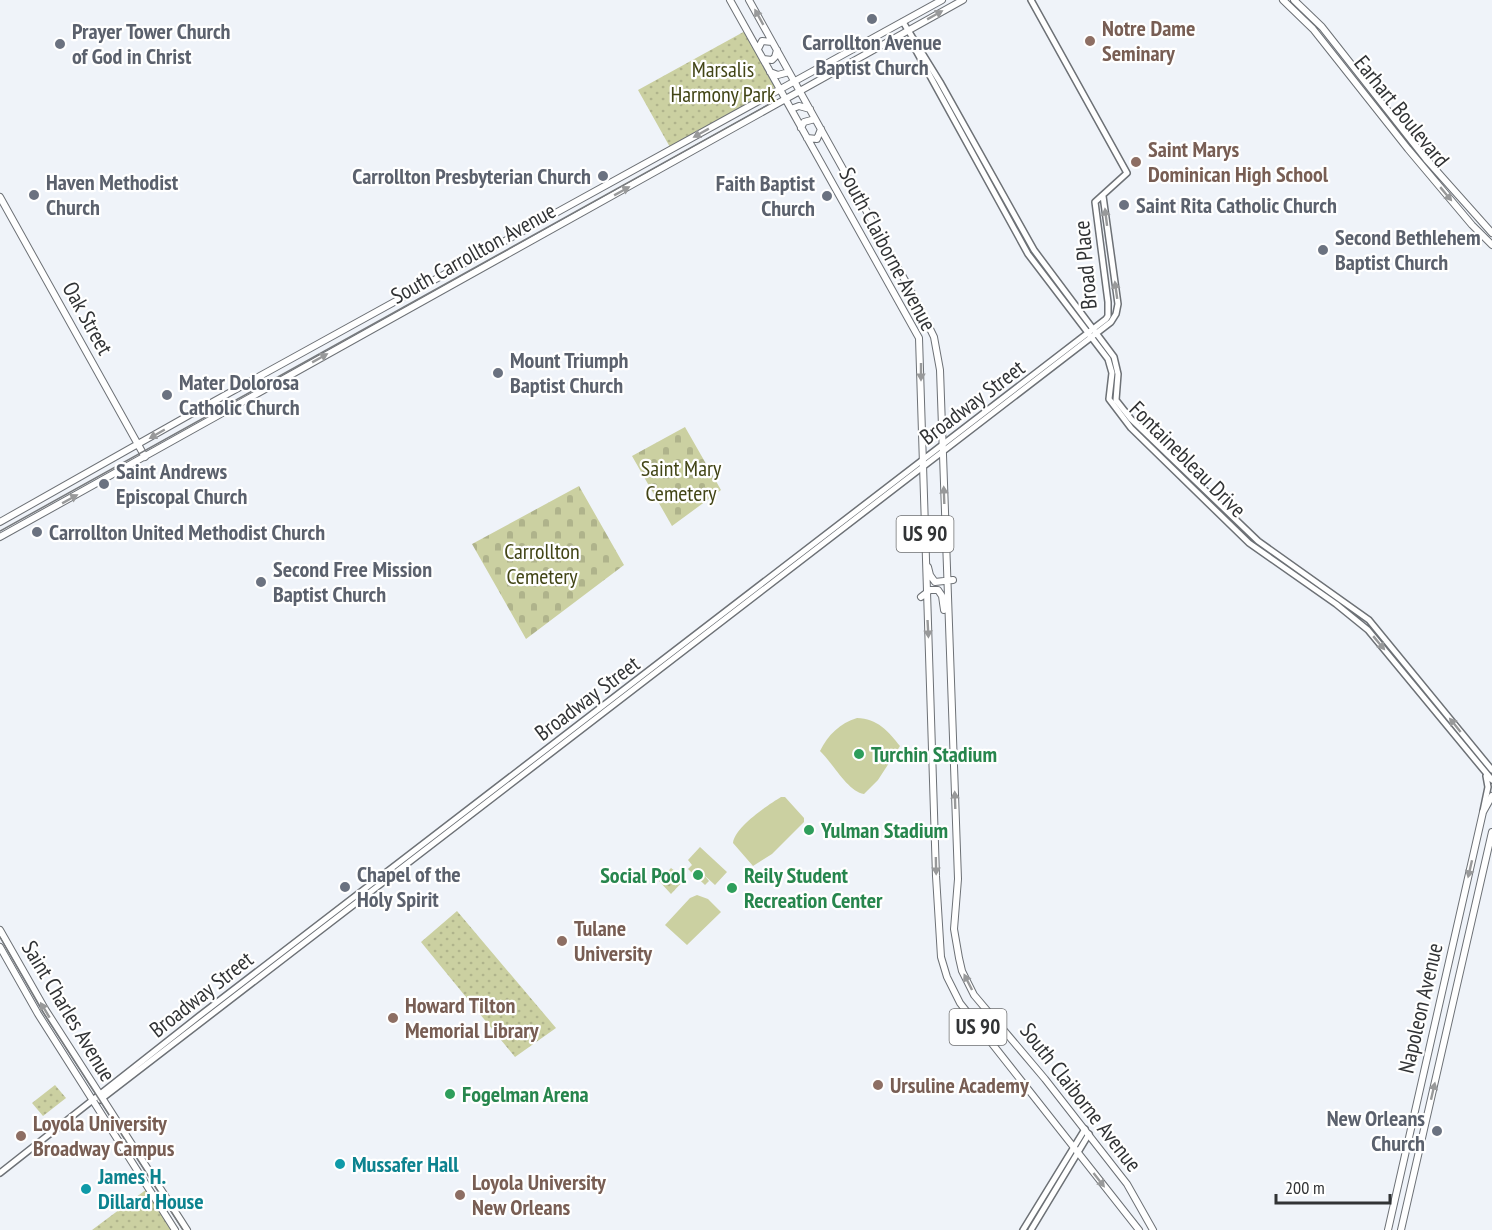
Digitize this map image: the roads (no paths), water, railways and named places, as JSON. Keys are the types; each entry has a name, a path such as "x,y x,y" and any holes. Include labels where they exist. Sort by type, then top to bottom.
{"main road":[{"name":"South Claiborne Avenue","path":"730,0 919,338 925,540 924,595 936,876 940,944 944,966 960,1003 1138,1230"},
{"name":"South Claiborne Avenue","path":"749,0 931,328 939,359 950,581 949,643 958,879 954,929 962,971 974,995 1012,1038 1127,1184 1153,1230"},
{"name":"South Carrollton Avenue","path":"0,522 942,0"},
{"name":"South Carrollton Avenue","path":"0,537 963,0"},
{"name":"Earhart Boulevard","path":"1283,0 1313,29 1408,149 1472,225 1492,244"},
{"name":"Earhart Boulevard","path":"1294,0 1322,27 1426,159 1492,233"},
{"path":"758,50 762,41 773,43"},
{"path":"762,58 772,60 777,50"},
{"path":"837,58 842,68"},
{"path":"770,72 778,75 789,72"},
{"path":"791,110 799,106 810,110"},
{"path":"734,114 733,118 737,126"},
{"path":"801,128 804,122 815,119"},
{"path":"807,138 817,139 821,129"},
{"name":"Oak Street","path":"0,197 145,457"},
{"path":"925,540 932,579 937,583 950,581"},
{"path":"924,595 933,589 941,593 949,643"},
{"name":"Napoleon Avenue","path":"1388,1230 1483,812 1492,795"},
{"name":"Napoleon Avenue","path":"1401,1230 1492,832"},
{"name":"Saint Charles Avenue","path":"0,930 45,1009 187,1230"},
{"name":"Saint Charles Avenue","path":"0,947 92,1102 175,1230"}],"street":[{"path":"1031,0 1127,174 1103,196"},
{"name":"Fontainebleau Drive","path":"903,22 913,39 913,45 1029,254 1113,357 1118,374 1116,400 1131,419 1258,541 1369,620 1492,770"},
{"name":"Broad Place","path":"1093,333 1115,317 1118,304 1103,196 1095,202 1108,307 1108,316 1103,322"},
{"name":"Broadway Street","path":"0,1173 1093,333 1103,322"},
{"name":"Fontainebleau Drive","path":"1093,333 1111,363 1110,402 1131,428 1249,543 1336,604 1368,630 1492,780"},
{"path":"1483,812 1488,787 1486,774"},
{"path":"1023,1230 1087,1132"},
{"path":"1031,1230 1076,1149"}],"tram line":[{"path":"0,531 775,101"},
{"path":"0,937 45,1015 183,1230"}],"place":[{"name":"Carrollton Avenue Baptist Church","path":"872,19"},
{"name":"Notre Dame Seminary","path":"1090,41"},
{"name":"Prayer Tower Church of God in Christ","path":"60,44"},
{"name":"Saint Marys Dominican High School","path":"1136,162"},
{"name":"Carrollton Presbyterian Church","path":"603,176"},
{"name":"Haven Methodist Church","path":"34,195"},
{"name":"Faith Baptist Church","path":"827,196"},
{"name":"Saint Rita Catholic Church","path":"1124,205"},
{"name":"Second Bethlehem Baptist Church","path":"1323,250"},
{"name":"Mount Triumph Baptist Church","path":"498,373"},
{"name":"Mater Dolorosa Catholic Church","path":"167,395"},
{"name":"Saint Andrews Episcopal Church","path":"104,484"},
{"name":"Carrollton United Methodist Church","path":"37,532"},
{"name":"Second Free Mission Baptist Church","path":"261,582"},
{"name":"Turchin Stadium","path":"859,754"},
{"name":"Yulman Stadium","path":"809,830"},
{"name":"Social Pool","path":"698,875"},
{"name":"Chapel of the Holy Spirit","path":"345,887"},
{"name":"Reily Student Recreation Center","path":"732,888"},
{"name":"Tulane University","path":"562,941"},
{"name":"Howard Tilton Memorial Library","path":"393,1018"},
{"name":"Ursuline Academy","path":"878,1085"},
{"name":"Fogelman Arena","path":"450,1094"},
{"name":"New Orleans Church","path":"1437,1131"},
{"name":"Loyola University Broadway Campus","path":"21,1136"},
{"name":"Mussafer Hall","path":"340,1164"},
{"name":"James H. Dillard House","path":"86,1189"},
{"name":"Loyola University New Orleans","path":"460,1195"}],"park label":[{"name":"Marsalis Harmony Park","path":"723,82"},
{"name":"Saint Mary Cemetery","path":"681,480"},
{"name":"Carrollton Cemetery","path":"542,564"}]}
